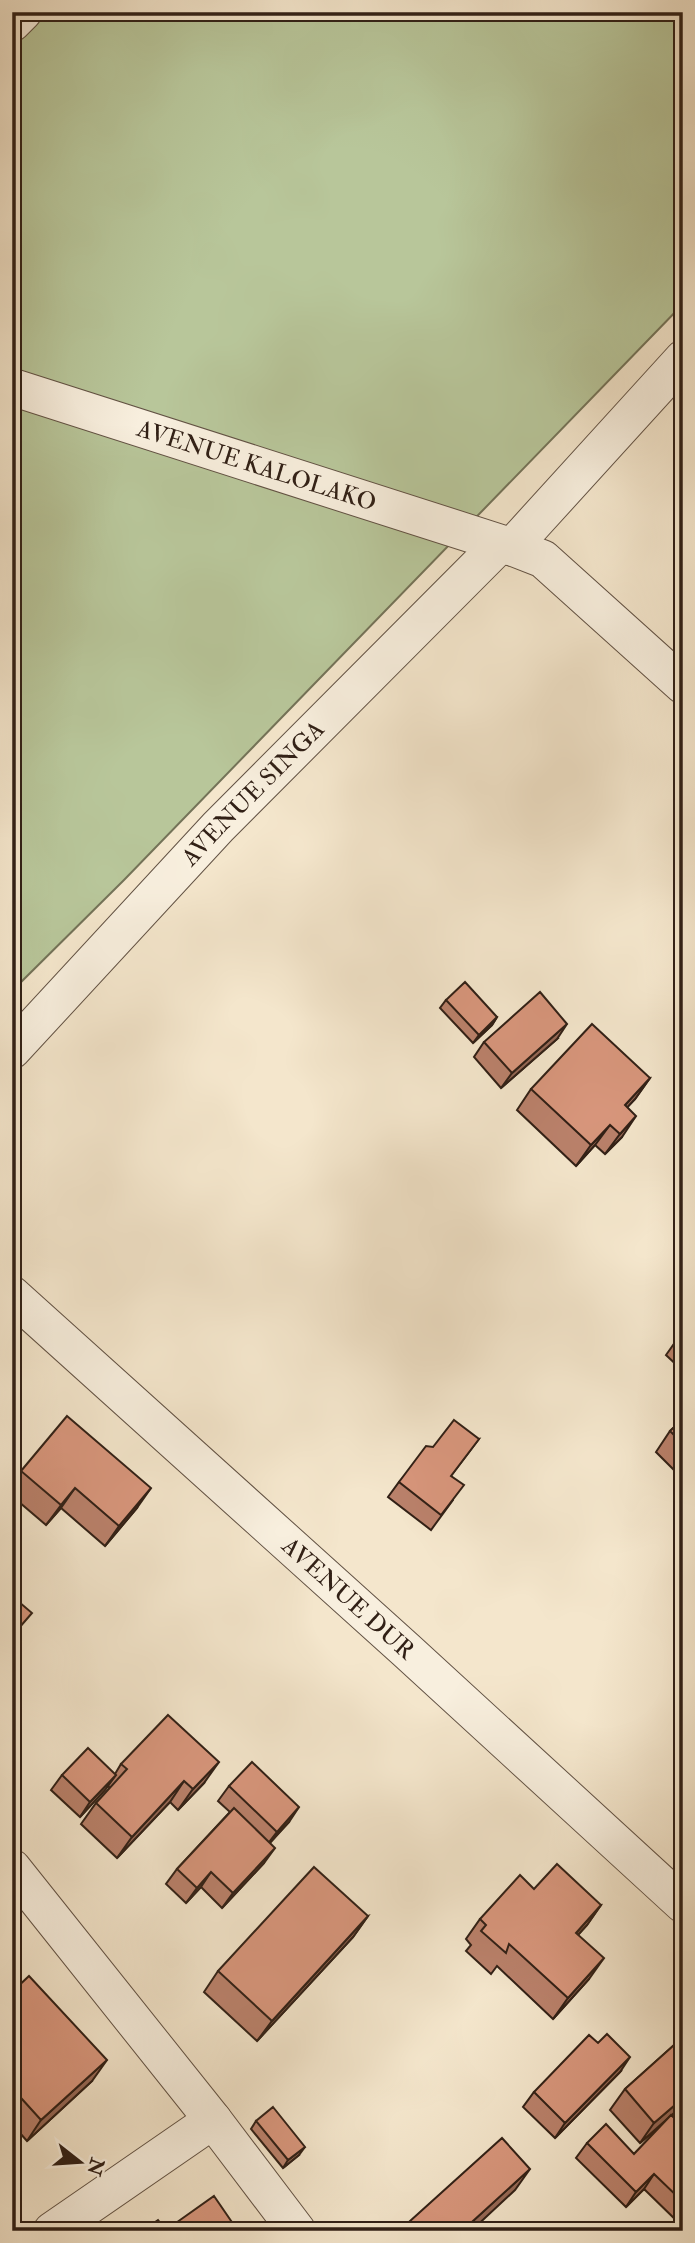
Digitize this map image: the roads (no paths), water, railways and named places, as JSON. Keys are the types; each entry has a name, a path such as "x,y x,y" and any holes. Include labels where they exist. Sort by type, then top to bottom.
{"street":[{"path":"12,23 23,12"},
{"name":"AVENUE SINGA","path":"12,1050 218,827 506,545 683,359"},
{"name":"AVENUE KALOLAKO","path":"12,387 543,559 683,685"},
{"name":"AVENUE DUR","path":"12,1295 683,1904"},
{"path":"12,1868 213,2120 297,2231"},
{"path":"52,2231 213,2120"}]}
